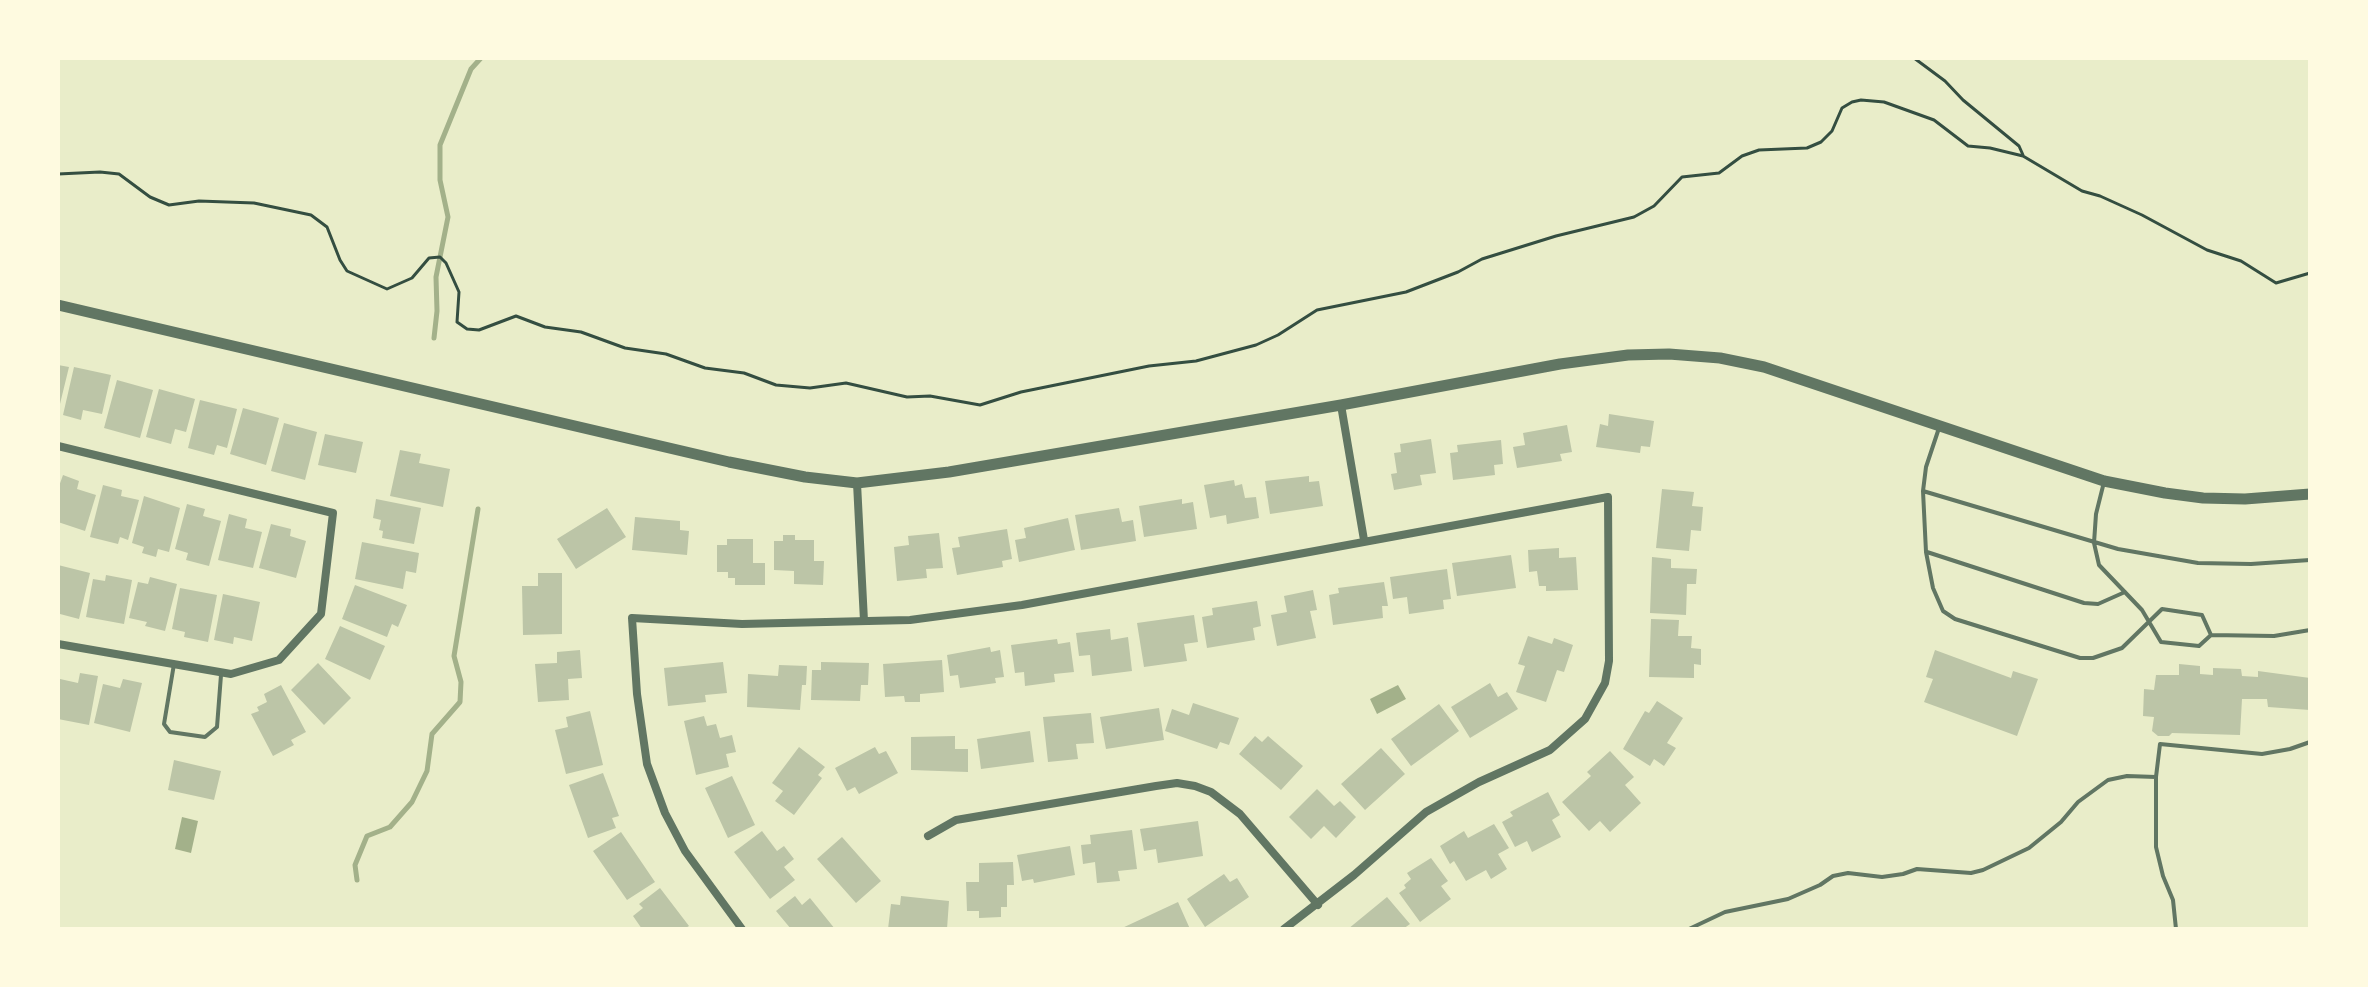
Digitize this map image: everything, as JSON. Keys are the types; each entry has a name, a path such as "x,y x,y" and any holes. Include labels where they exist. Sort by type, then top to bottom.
{"street":[{"path":"58,305 729,462 805,477 857,483 949,472 1560,364 1628,355 1669,354 1720,358 1764,367 2104,481 2203,498 2245,499 2310,494"},
{"path":"1341,405 1364,540"},
{"path":"58,446 333,513 321,614 279,660 231,674 58,644"},
{"path":"857,483 864,621"},
{"path":"742,929 685,851 665,813 647,764 637,694 632,618 742,624 910,620 1022,605 1608,497 1609,661 1605,683 1585,719 1550,750 1479,782 1426,812 1318,905 1284,929"},
{"path":"928,836 956,820 1177,783 1195,786 1211,792 1240,814 1318,905"}],"lane":[{"path":"1940,424 1926,467 1923,491 1926,552 1933,588 1943,611 1969,623 2080,658 2093,658 2122,648 2162,609 2202,615 2211,635"},
{"path":"2104,481 2096,514 2094,543 2099,565 2142,610 2161,642 2199,646 2211,635 2274,636 2310,630"},
{"path":"1923,491 2118,549 2198,563 2251,564 2310,560"},
{"path":"1926,552 2084,603 2098,604 2125,592"},
{"path":"174,664 164,724 170,732 205,737 217,727 222,672"},
{"path":"2176,929 2173,900 2156,847 2156,777 2160,744 2262,754 2310,742"},
{"path":"1689,929 1725,912 1788,899 1833,876 1848,873 1882,877 1917,869 1971,873 1983,870 2029,848 2061,822 2078,802 2108,780 2127,776 2156,777"}],"path":[{"path":"1914,58 2019,146 2023,156"},
{"path":"58,174 119,174 150,197 169,205 199,201 254,203 311,215 327,227 347,271 387,289 412,278 429,258 440,257 446,263 459,292 457,322 467,329 479,330 516,316 545,327 589,333 625,348 666,354 713,369 744,373 776,385 810,388 846,383 907,397 930,396 980,405 1021,392 1149,366 1196,361 1256,345 1317,310 1406,292 1482,259 1556,236 1634,217 1654,206 1682,177 1719,173 1742,156 1759,150 1807,148 1821,142 1832,131 1842,108 1852,102 1873,100 1895,105 1938,122 1968,146 2023,156 2082,191 2142,215 2207,250 2241,261 2276,283 2310,273"}],"shaded area":[{"path":"1398,685 1406,699 1377,714 1370,699"},
{"path":"182,817 198,821 191,853 175,849"}],"building":[{"path":"58,365 69,367 59,408 58,408"},
{"path":"74,367 111,375 102,414 83,410 81,420 63,415"},
{"path":"117,380 153,390 140,438 104,428"},
{"path":"159,389 195,399 186,432 175,429 171,444 146,437"},
{"path":"200,400 237,409 227,448 217,445 214,455 188,448"},
{"path":"243,408 279,418 266,465 230,454"},
{"path":"1609,414 1654,421 1650,447 1641,446 1640,453 1596,447 1600,424 1608,426"},
{"path":"284,423 317,432 305,480 271,471"},
{"path":"1567,425 1572,452 1560,454 1562,461 1517,468 1513,447 1525,445 1523,433"},
{"path":"325,434 363,442 356,473 318,465"},
{"path":"1431,439 1436,473 1420,475 1422,485 1394,490 1391,474 1397,473 1394,453 1401,452 1400,444"},
{"path":"1501,440 1503,464 1494,465 1495,475 1453,480 1450,453 1458,452 1457,445"},
{"path":"400,450 421,454 419,463 450,469 443,507 390,496"},
{"path":"63,475 79,481 77,489 96,495 85,531 58,522 58,489"},
{"path":"1309,476 1309,482 1319,481 1323,506 1270,514 1265,481"},
{"path":"1234,480 1235,486 1242,484 1245,498 1256,497 1259,518 1227,524 1226,515 1210,518 1204,485"},
{"path":"103,485 122,490 121,496 139,500 128,540 120,537 118,544 90,537"},
{"path":"1662,489 1694,492 1692,506 1703,507 1701,531 1691,530 1689,551 1656,548"},
{"path":"144,496 180,508 169,552 158,549 156,557 142,553 144,547 132,543"},
{"path":"376,499 421,508 414,544 382,538 383,531 379,530 381,520 373,518"},
{"path":"1182,499 1182,504 1193,502 1197,529 1144,537 1139,506"},
{"path":"187,504 205,509 203,516 221,521 209,566 186,560 188,553 175,549"},
{"path":"607,508 626,537 576,569 557,539"},
{"path":"1119,508 1122,522 1133,520 1136,541 1081,550 1075,515"},
{"path":"229,514 247,519 245,528 262,532 253,568 218,560"},
{"path":"635,517 680,521 680,530 689,531 687,555 632,550"},
{"path":"1068,518 1075,550 1019,562 1015,540 1026,538 1024,528"},
{"path":"271,524 291,529 290,536 306,541 296,578 259,568"},
{"path":"1007,529 1012,559 1002,561 1003,567 957,575 952,548 960,547 958,537"},
{"path":"939,533 943,568 926,569 927,578 897,581 894,547 909,545 908,536"},
{"path":"783,535 795,535 795,540 814,540 814,561 824,561 823,585 794,584 794,571 774,570 774,541 783,541"},
{"path":"727,539 753,539 753,563 765,563 765,585 735,585 735,578 728,578 728,572 717,572 717,545 727,545"},
{"path":"362,542 419,553 416,573 406,571 403,589 355,579"},
{"path":"1559,548 1559,558 1576,557 1578,590 1546,591 1546,586 1539,586 1537,571 1529,572 1528,550"},
{"path":"1511,555 1516,588 1457,596 1452,563"},
{"path":"1652,557 1671,559 1671,568 1697,569 1696,584 1687,584 1686,615 1650,613"},
{"path":"58,565 90,573 79,619 60,614"},
{"path":"1447,569 1451,599 1443,600 1444,609 1409,614 1407,597 1393,599 1390,577"},
{"path":"538,573 562,573 562,634 523,635 522,586 538,586"},
{"path":"106,575 132,580 124,624 86,617 93,579 105,581"},
{"path":"150,577 177,584 165,631 129,618 138,582 148,584"},
{"path":"1384,582 1388,606 1382,606 1383,618 1333,625 1329,595 1339,593 1338,588"},
{"path":"355,585 407,605 398,627 392,624 387,637 342,619"},
{"path":"180,588 217,595 208,642 184,637 185,632 172,629"},
{"path":"1313,590 1317,610 1310,611 1316,638 1277,646 1271,615 1287,612 1284,596"},
{"path":"223,594 260,602 252,641 234,637 233,644 214,640"},
{"path":"1257,601 1261,626 1253,628 1255,640 1207,648 1202,617 1213,615 1212,608"},
{"path":"1194,615 1198,642 1184,644 1187,661 1144,667 1137,623"},
{"path":"1651,619 1679,620 1678,636 1692,636 1691,648 1701,649 1701,665 1694,664 1694,678 1649,677"},
{"path":"340,626 385,646 370,680 325,659"},
{"path":"1110,629 1111,640 1128,637 1132,671 1092,676 1090,655 1079,656 1076,633"},
{"path":"1528,636 1552,644 1554,638 1573,645 1564,672 1557,670 1546,702 1516,692 1525,666 1518,664"},
{"path":"1057,639 1058,644 1070,642 1074,672 1054,674 1055,682 1025,686 1024,672 1015,673 1011,645"},
{"path":"990,647 991,652 1000,650 1004,677 995,678 996,683 960,688 958,675 950,676 947,655"},
{"path":"580,650 582,678 568,679 569,700 538,702 535,664 557,663 557,652"},
{"path":"1935,650 2011,678 2013,671 2038,679 2017,736 1924,702 1933,679 1926,677"},
{"path":"942,660 944,692 920,694 920,702 905,702 904,696 885,697 883,664"},
{"path":"723,662 727,693 705,695 706,702 668,706 664,668"},
{"path":"821,662 869,663 868,685 861,685 860,701 811,700 812,670 821,670"},
{"path":"318,663 351,698 324,725 291,690"},
{"path":"2179,664 2200,666 2200,674 2213,675 2213,668 2241,669 2242,676 2258,677 2258,671 2310,678 2310,710 2268,707 2267,699 2242,699 2240,735 2172,733 2158,736 2152,731 2154,717 2143,716 2144,689 2154,690 2156,675 2179,675"},
{"path":"779,665 807,666 800,710 747,707 748,674 778,676"},
{"path":"80,673 98,676 89,725 58,719 60,679 78,683"},
{"path":"123,679 142,683 130,732 94,723 103,684 120,688"},
{"path":"1490,683 1498,697 1507,692 1518,709 1470,738 1451,707"},
{"path":"281,685 306,732 291,740 294,745 273,756 251,714 267,702 264,694"},
{"path":"1657,701 1683,718 1667,743 1676,748 1664,766 1654,759 1650,766 1623,749 1645,711 1649,713"},
{"path":"1193,703 1239,718 1229,745 1220,742 1217,749 1165,731 1172,709 1189,715"},
{"path":"1439,704 1459,731 1411,766 1391,739"},
{"path":"1159,708 1164,740 1106,749 1100,717"},
{"path":"590,711 603,765 566,774 555,730 568,727 566,717"},
{"path":"1091,713 1094,743 1076,744 1078,759 1048,762 1043,717"},
{"path":"704,716 707,726 716,724 720,738 732,735 736,752 726,754 729,767 696,775 684,721"},
{"path":"1030,731 1034,762 981,769 977,739"},
{"path":"955,736 955,749 968,749 968,772 911,770 911,737"},
{"path":"1255,736 1262,742 1268,736 1303,766 1281,790 1239,754"},
{"path":"799,747 825,767 818,775 822,778 794,815 775,801 783,791 772,783"},
{"path":"875,747 879,754 886,751 898,773 859,794 855,787 847,791 835,768"},
{"path":"1381,748 1405,774 1365,810 1341,784"},
{"path":"1610,751 1634,777 1625,785 1641,803 1610,832 1600,821 1589,831 1562,802 1591,776 1587,772"},
{"path":"174,760 221,771 214,800 168,790"},
{"path":"603,773 619,816 612,818 616,828 588,838 569,785"},
{"path":"732,776 755,825 728,838 705,788"},
{"path":"1317,789 1334,806 1340,801 1356,817 1336,838 1324,826 1311,839 1289,817"},
{"path":"1548,792 1560,815 1552,820 1561,837 1532,852 1527,841 1515,847 1502,822 1513,816 1510,812"},
{"path":"1198,821 1203,856 1158,863 1156,849 1144,851 1140,829"},
{"path":"1494,824 1509,848 1498,854 1507,869 1491,879 1486,870 1466,881 1454,861 1450,864 1440,846 1464,831 1468,838"},
{"path":"1132,830 1137,869 1118,871 1120,881 1097,883 1095,862 1083,864 1081,845 1091,844 1090,835"},
{"path":"762,831 777,851 784,846 794,859 784,867 795,880 770,899 734,852"},
{"path":"621,832 655,882 627,900 593,851"},
{"path":"842,837 881,881 856,903 817,859"},
{"path":"1070,846 1075,875 1034,883 1033,879 1022,881 1017,855"},
{"path":"1431,858 1448,881 1441,886 1451,899 1420,922 1399,893 1411,879 1407,873"},
{"path":"1013,862 1014,885 1007,885 1007,907 1001,907 1001,917 979,918 979,911 967,911 966,882 979,882 979,863"},
{"path":"1224,874 1230,882 1237,878 1249,897 1205,927 1187,899"},
{"path":"660,888 689,926 684,929 642,929 633,916 643,908 639,904"},
{"path":"795,896 802,905 810,898 835,929 791,929 776,911"},
{"path":"901,896 949,901 947,929 888,929 891,904 900,905"},
{"path":"1387,897 1410,924 1403,929 1348,929"},
{"path":"1178,902 1190,929 1120,929"}],"waterway":[{"path":"434,338 436,277 448,217 440,180 440,145 471,69 481,58"},
{"path":"357,880 355,865 367,836 390,827 412,802 427,771 432,734 460,702 461,682 454,656 478,509"}]}
